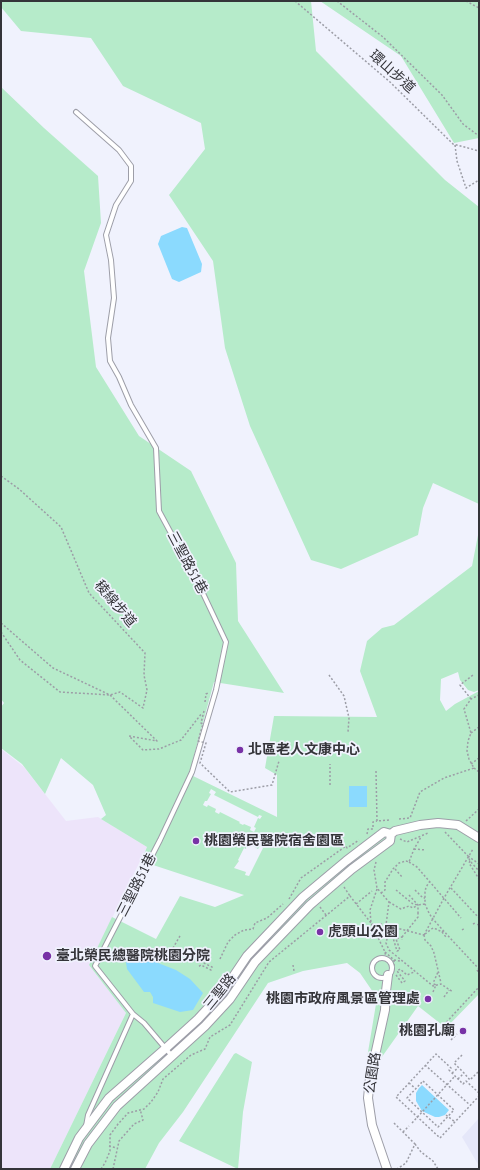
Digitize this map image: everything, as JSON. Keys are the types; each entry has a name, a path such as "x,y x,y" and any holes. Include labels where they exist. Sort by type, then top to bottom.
{"street":[{"name":"三聖路","path":"75,1169 88,1144 117,1106 205,1026 230,998 256,962 310,905 352,869 390,841 391,834 395,831 420,825 438,823 458,825 479,838"},
{"name":"三聖路","path":"64,1169 79,1138 109,1098 198,1019 222,993 247,956 304,898 346,861 384,832 391,834"},
{"name":"公園路","path":"387,1169 372,1125 368,1098 370,1078 385,1010 386,991 391,974"}],"lane":[{"name":"三聖路51巷","path":"76,112 119,150 131,166 131,181 116,205 106,234 111,260 114,298 108,338 110,361 119,377 131,406 156,448 159,511 200,587 226,642 216,690 192,772 160,840 95,966 133,1014 144,1022 172,1056"},
{"path":"386,959 380,958 376,960 372,969 378,977 385,977 391,974"},
{"name":"公園路","path":"386,959 389,960 392,966 391,974"},
{"path":"85,1131 88,1115 133,1014"}],"path":[{"name":"環山步道","path":"295,1 390,82 453,144 479,151"},
{"path":"337,1 383,37 442,95 463,124 479,136"},
{"path":"466,1 479,8"},
{"path":"455,145 457,161 466,188 479,180"},
{"name":"稜線步道","path":"1,476 19,489 61,527 89,593 145,654 144,675 147,690 143,708 120,692 110,695"},
{"path":"1,623 53,668 110,695 157,741 129,736 142,750 159,749 181,740 204,711 201,723 203,724 198,741 206,743 200,763 230,792 272,785 279,761"},
{"path":"1,632 20,660 60,692 110,695"},
{"path":"329,675 344,696 349,718 348,732"},
{"path":"471,699 460,685 473,675"},
{"path":"471,733 464,709 471,699 479,695"},
{"path":"479,727 471,733 467,751 474,768 479,772"},
{"path":"472,764 479,758"},
{"path":"330,764 330,786"},
{"path":"399,820 410,818 420,792 444,778 474,768"},
{"path":"376,771 377,822"},
{"path":"466,821 479,809"},
{"path":"220,959 228,942 235,935 244,930 253,930 255,923 267,918 287,901 301,878 346,846 347,848 368,834 368,830 374,829 373,822 389,820"},
{"path":"391,834 407,842 415,840 422,835 433,831"},
{"path":"439,832 445,832 479,864"},
{"path":"409,862 422,835"},
{"path":"414,849 426,850"},
{"path":"453,992 441,984 434,954 431,946 425,940 424,935 432,918 473,849"},
{"path":"469,856 469,864 479,879"},
{"path":"381,893 385,890 385,882 394,868 399,863 406,861 417,867 461,918"},
{"path":"470,861 479,871"},
{"path":"323,862 328,867"},
{"path":"394,868 403,878"},
{"path":"375,879 377,888 381,893 389,902 401,909 410,906 414,908 418,905 426,904"},
{"path":"430,881 426,887 426,904 432,918 446,937"},
{"path":"344,887 371,923 385,952 386,959"},
{"path":"371,923 370,910 377,888"},
{"path":"450,888 479,918"},
{"path":"396,890 413,904 418,905"},
{"path":"415,890 423,898 425,898"},
{"path":"356,904 372,891"},
{"path":"390,926 397,951 400,950 396,939 402,937 418,917 418,905 409,895"},
{"path":"100,1169 105,1163 110,1151 110,1136 118,1124 128,1114 144,1108 151,1102 158,1092 163,1079 191,1055 205,1048 210,1037 230,1025 269,962 350,896"},
{"path":"386,925 389,902"},
{"path":"319,907 326,915"},
{"path":"371,923 375,925 386,925 424,935"},
{"path":"478,924 477,925 479,927"},
{"path":"390,926 386,943 389,950 400,961 433,986 441,984"},
{"path":"375,931 380,928"},
{"path":"424,935 433,928 442,931 479,972"},
{"path":"180,936 173,948 212,967 210,970 201,965 198,967"},
{"path":"385,952 394,960 400,961"},
{"path":"394,960 391,974 402,983 405,981 397,971 400,969 406,975 414,972"},
{"path":"293,965 294,971"},
{"path":"433,992 436,985 434,984 434,980 438,972"},
{"path":"441,1028 479,988"},
{"path":"444,997 449,990"},
{"path":"451,1040 457,1034"},
{"path":"479,1093 466,1081 463,1084 449,1070 451,1068 436,1054 396,1097 440,1138 479,1096"},
{"path":"462,1055 454,1063 470,1080 479,1071"},
{"path":"425,1065 470,1106"},
{"path":"452,1073 458,1068"},
{"path":"458,1079 464,1073"},
{"path":"412,1123 455,1076"},
{"path":"423,1081 438,1095 454,1110 438,1127 407,1098 423,1081"},
{"path":"409,1083 416,1089"},
{"path":"113,1169 119,1141 127,1130 134,1124 143,1120 140,1109"},
{"path":"446,1115 454,1122"},
{"path":"394,1123 421,1152 433,1161 438,1169"},
{"path":"403,1132 409,1126"},
{"path":"397,1169 406,1163 415,1144"},
{"path":"110,1146 117,1148"}],"shaded area":[{"name":"臺北榮民總醫院桃園分院","path":"1,749 24,767 66,821 98,817 147,847 89,965 126,1013 50,1169 1,1169"},
{"path":"479,1118 479,1166 462,1137"}],"green space":[{"path":"1,1 311,1 316,51 445,180 479,207 479,504 433,483 423,508 418,535 341,569 311,560 250,426 225,348 213,261 169,195 205,149 201,123 123,86 91,38 21,31 1,7"},
{"path":"320,1 479,1 479,138 454,143 401,56"},
{"path":"1,87 98,176 101,223 84,271 96,367 139,436 191,471 236,563 238,621 284,693 214,682 189,774 277,817 277,775 265,768 274,716 377,717 360,671 367,641 382,628 394,625 472,566 479,530 479,690 474,692 468,690 460,680 458,672 441,679 440,700 446,711 455,704 479,691 479,994 446,1028 418,1006 379,1061 367,1058 377,998 360,973 347,963 303,971 268,983 183,1112 159,1143 145,1169 50,1169 126,1013 89,965 112,917 156,939 180,896 215,907 244,895 141,861 147,847 101,819 106,815 93,785 61,758 45,794 22,764 1,748 1,707 4,703 1,699","holes":["211,789 216,792 214,795 258,817 259,815 262,816 260,819 258,818 254,827 256,828 254,832 250,830 251,827 244,824 243,825 220,812 219,814 215,812 216,809 208,805 207,807 203,805 211,794 209,793","248,841 251,845 258,849 260,846 263,848 249,876 245,875 246,872 234,868 239,861 238,860 244,848 246,849"]},
{"path":"236,1053 252,1062 243,1112 238,1169 179,1141"}],"water":[{"path":"182,227 187,228 202,264 201,272 179,282 172,279 158,244 161,236"},
{"path":"349,786 367,786 367,807 349,807"},
{"path":"131,950 142,950 158,963 176,970 190,979 203,993 193,1010 180,1012 153,1003 153,997 150,992 144,992 127,969 125,956"},
{"path":"422,1085 449,1110 445,1115 435,1117 422,1111 416,1101 416,1093"}],"place":[{"name":"北區老人文康中心","path":"240,750"},
{"name":"桃園榮民醫院宿舍園區","path":"196,841"},
{"name":"虎頭山公園","path":"320,932"},
{"name":"臺北榮民總醫院桃園分院","path":"47,956"},
{"name":"桃園市政府風景區管理處","path":"428,999"},
{"name":"桃園孔廟","path":"463,1031"}]}
